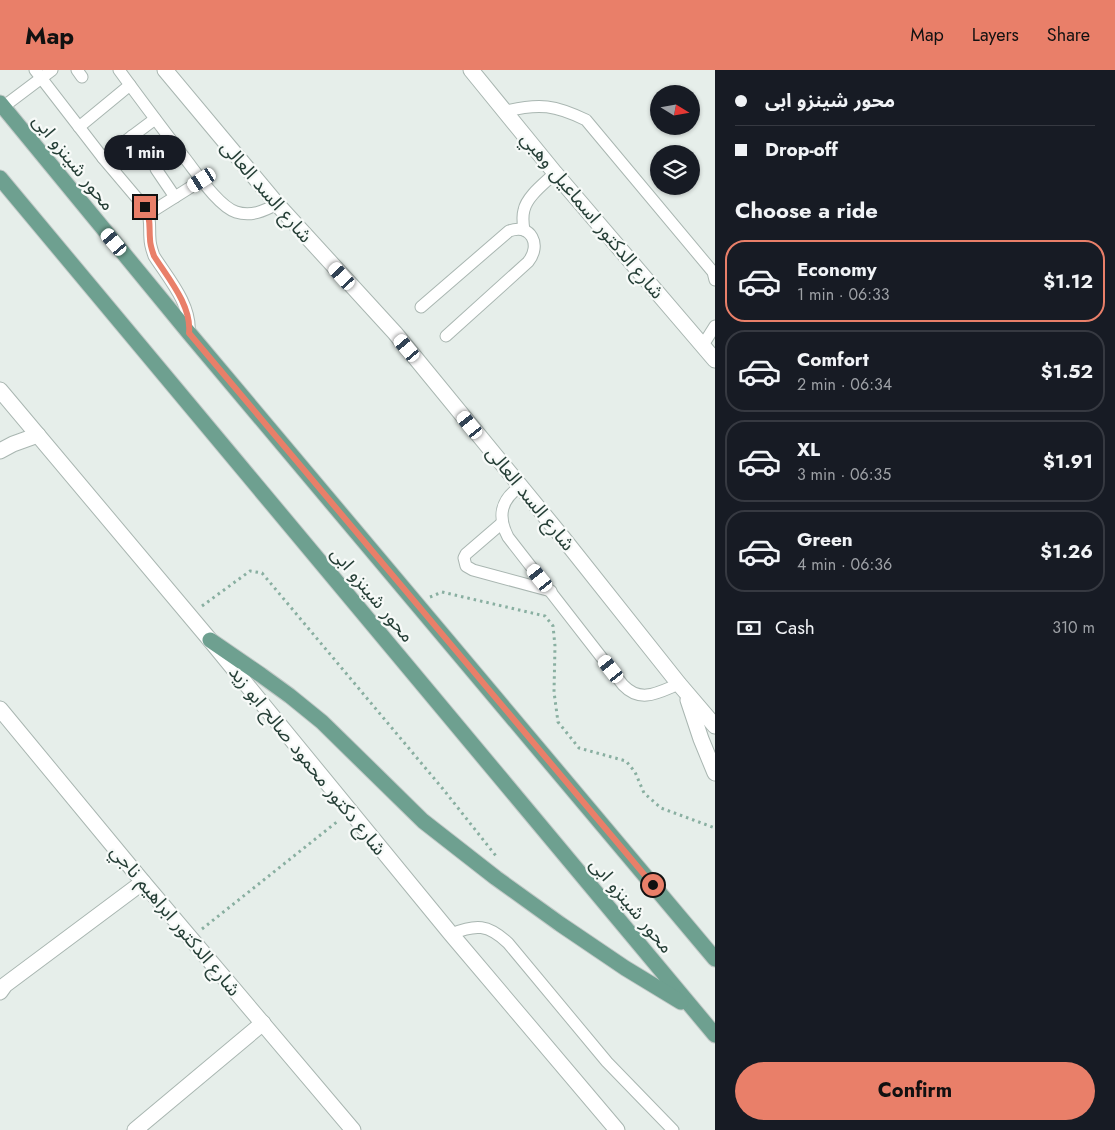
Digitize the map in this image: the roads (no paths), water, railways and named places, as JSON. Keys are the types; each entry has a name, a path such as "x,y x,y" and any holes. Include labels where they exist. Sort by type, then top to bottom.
{"main road":[{"name":"محور شينزو ابى","path":"1,105 189,333 715,959"},
{"name":"محور شينزو ابى","path":"0,178 715,1035"},
{"path":"210,640 290,696 322,722 423,821 496,878 617,962 692,1008"}],"street":[{"name":"شارع السد العالى","path":"165,70 277,204 395,333 521,486 682,688 715,726"},
{"name":"شارع الدكتور اسماعيل وهبي","path":"471,70 555,173 715,360"},
{"name":"شارع دكتور محمود صالح ابو زيد","path":"0,390 210,640 451,934 617,1130"},
{"path":"0,451 38,435"},
{"path":"682,688 715,773"},
{"name":"شارع الدكتور ابراهيم ناجي","path":"0,709 143,882 353,1130"},
{"path":"2,988 143,882"},
{"path":"134,1130 263,1023"}],"lane":[{"path":"1,105 38,74 52,70"},
{"path":"119,70 202,180 227,208 246,214 256,213 277,204"},
{"path":"38,74 103,158 145,207 148,214 151,248 154,256 181,298 190,323 189,333"},
{"path":"79,127 100,103 130,85"},
{"path":"506,111 526,106 547,106 568,111 586,120 713,272 715,280"},
{"path":"103,158 155,119"},
{"path":"132,136 141,148"},
{"path":"156,169 175,197"},
{"path":"524,230 523,218 526,205 555,173"},
{"path":"148,214 202,180"},
{"path":"421,307 505,234 514,230 524,230 532,237 535,248 531,258 446,336"},
{"path":"703,346 715,326"},
{"path":"521,486 513,491 504,506 502,523 508,537 627,689 638,695 654,695 682,688"},
{"path":"502,523 466,554 464,558 466,566 473,570 551,591"},
{"path":"451,934 466,928 475,927 491,930 500,935 607,1062 673,1130"}]}
